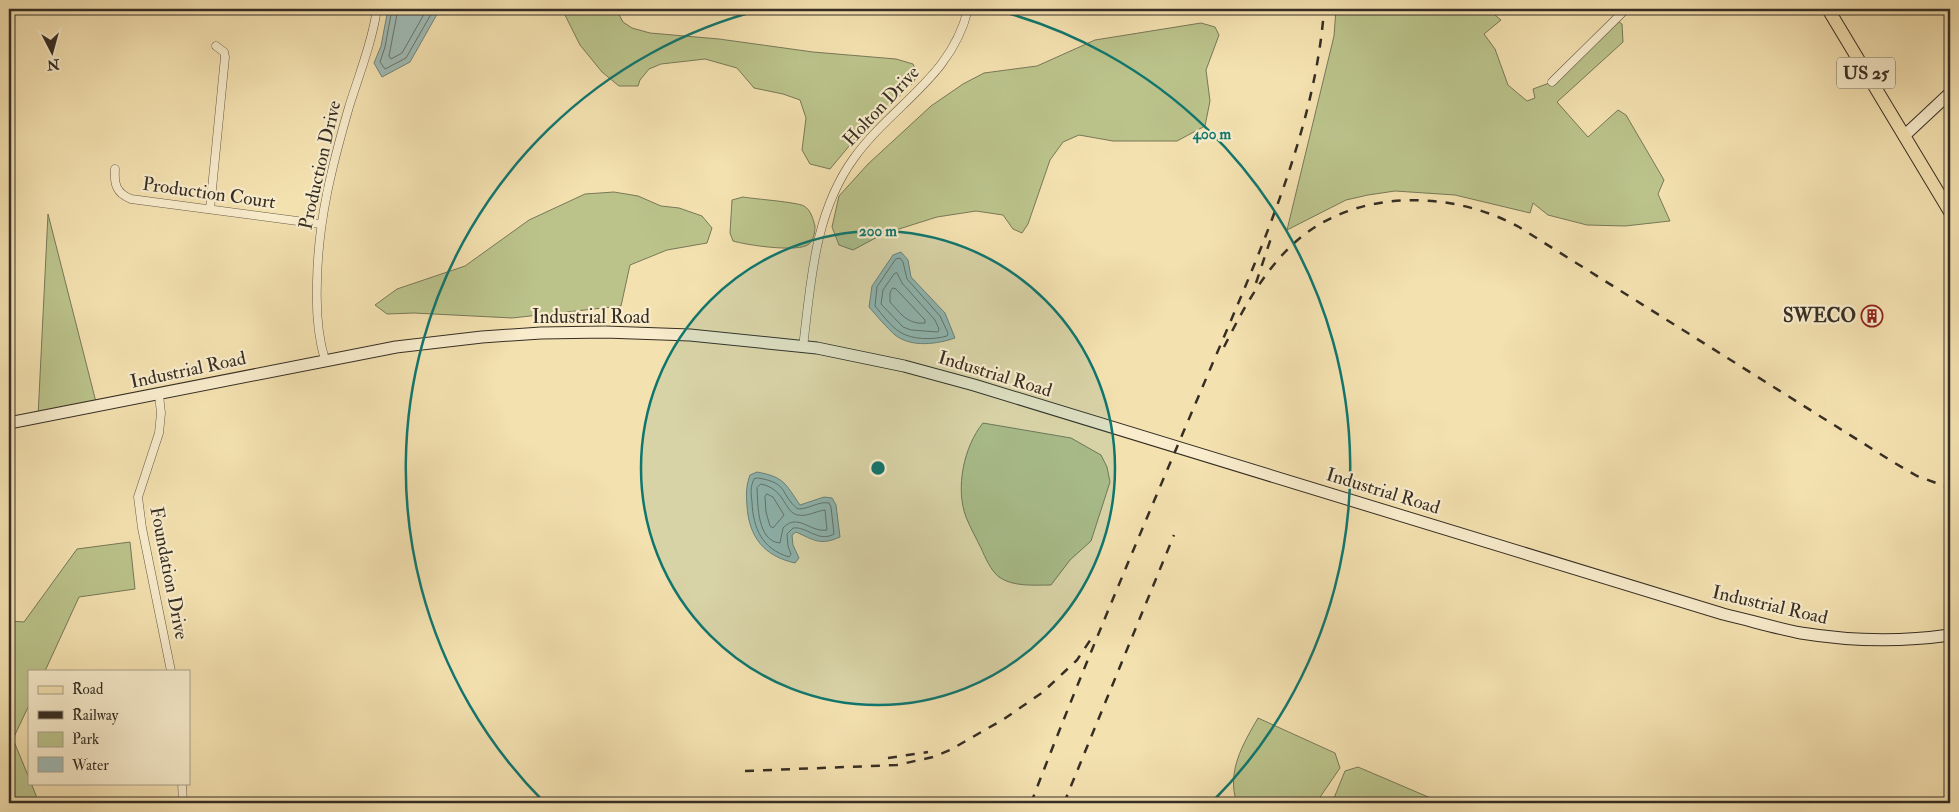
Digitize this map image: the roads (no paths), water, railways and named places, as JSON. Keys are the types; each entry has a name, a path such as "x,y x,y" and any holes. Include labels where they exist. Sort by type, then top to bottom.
{"main road":[{"name":"US 25","path":"1828,9 1950,212"},
{"path":"1904,136 1950,93"},
{"name":"Industrial Road","path":"9,423 159,395 325,360 424,343 541,333 605,332 690,335 803,347 904,366 974,385 1723,614 1801,633 1842,638 1907,639 1950,635"}],"street":[{"name":"Production Drive","path":"325,360 319,343 318,325 317,272 320,224 331,170 372,34 377,9"},
{"name":"Holton Drive","path":"803,347 816,247 823,218 836,186 854,158 873,135 931,78 960,36 968,9"},
{"path":"1552,82 1626,9"},
{"path":"210,209 225,57 224,52 216,46"},
{"name":"Production Court","path":"115,169 115,185 122,195 131,199 320,224"},
{"name":"Foundation Drive","path":"159,395 161,413 159,433 138,497 142,528 171,670"},
{"path":"182,784 183,803"}],"water":[{"path":"388,9 440,9 410,62 382,77 374,63 381,46"},
{"path":"901,252 908,260 911,277 945,313 955,338 925,344 909,342 895,335 869,307 872,286 893,255"},
{"path":"757,472 773,476 783,482 800,505 824,497 832,498 836,505 840,537 833,540 817,541 796,532 792,535 793,545 799,558 795,563 775,556 767,550 755,536 748,517 746,498 748,483 750,475"}],"railway":[{"path":"1031,803 1092,648 1239,301 1277,205 1308,107 1318,58 1324,9"},
{"path":"1224,347 1245,307 1271,269 1291,246 1315,227 1342,213 1371,204 1402,200 1432,201 1463,206 1492,215 1519,227 1893,462 1917,476 1950,488"},
{"path":"1256,283 1272,235"},
{"path":"1064,803 1174,535"},
{"path":"745,771 897,765 933,757 950,750 1004,719 1043,692 1077,660 1091,639"},
{"path":"888,758 928,752"}],"place":[{"name":"SWECO","path":"1872,316"}]}
